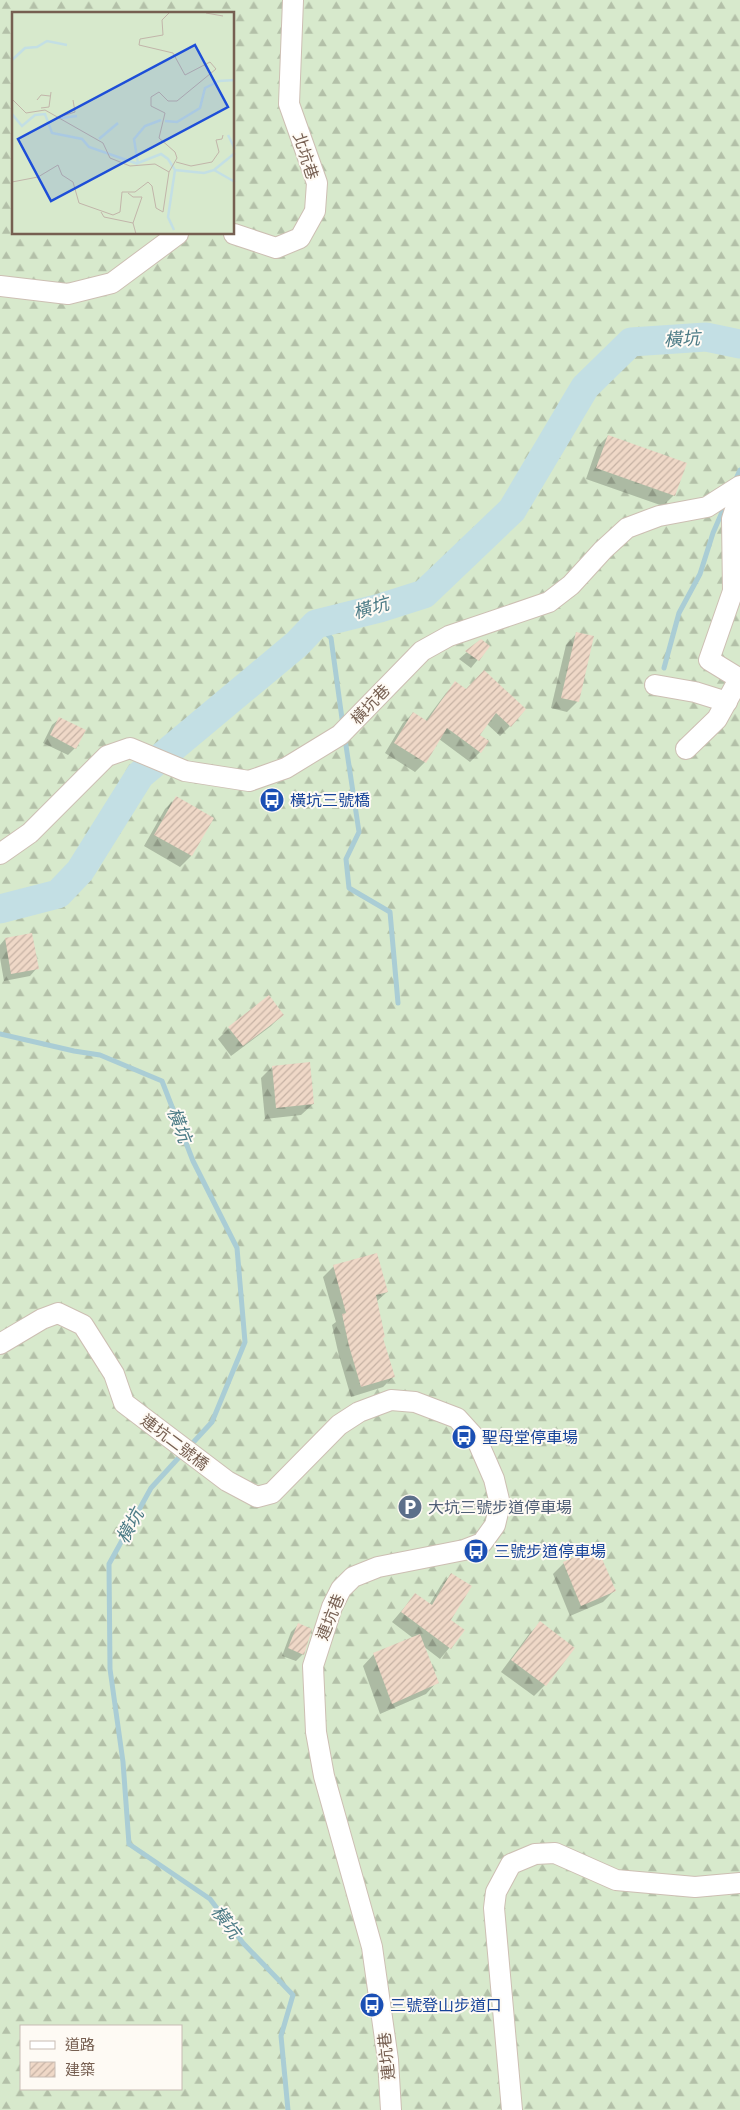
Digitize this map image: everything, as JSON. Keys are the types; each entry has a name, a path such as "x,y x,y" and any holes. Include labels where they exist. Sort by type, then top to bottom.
{"street":[{"name":"北坑巷","path":"235,234 276,248 300,238 315,211 317,183 289,104 292,0"},
{"path":"0,286 68,294 112,283 177,235"},
{"name":"橫坑巷","path":"0,854 30,833 107,756 130,748 185,771 249,782 286,768 340,735 422,651 449,636 549,602 571,585 603,550 627,528 658,516 708,507 740,486"},
{"path":"686,749 717,719 740,679 709,660 733,592 732,519 740,494"},
{"path":"655,685 695,692 726,702"},
{"name":"連坑二號橋","path":"0,1344 42,1319 58,1313 83,1325 114,1374 124,1403 227,1482"},
{"name":"連坑巷","path":"227,1482 257,1497 272,1493 339,1425 359,1412 391,1400 415,1402 457,1418 477,1440 494,1479 500,1504 495,1525 482,1543 464,1550 378,1567 353,1578 341,1589 332,1606 313,1666 316,1732 324,1776 372,1947 388,2060 391,2110"},
{"path":"512,2110 494,1908 496,1892 511,1864 535,1854 555,1853 616,1880 695,1887 740,1883"}],"green space":[{"path":"0,0 740,0 740,2110 0,2110"}],"building":[{"path":"608,435 687,463 675,496 596,468"},
{"path":"576,632 594,636 579,702 561,698"},
{"path":"481,639 490,646 479,661 465,651"},
{"path":"484,670 526,709 511,727 496,713 480,735 489,741 481,753 447,728 426,763 394,743 413,712 427,721 455,681 466,689"},
{"path":"59,717 86,730 76,749 50,735"},
{"path":"176,796 214,818 192,856 154,835"},
{"path":"32,933 39,969 11,974 5,938"},
{"path":"269,995 284,1015 243,1046 228,1027"},
{"path":"310,1062 314,1104 276,1108 272,1066"},
{"path":"377,1253 388,1292 376,1295 385,1337 383,1338 395,1377 361,1387 349,1346 342,1314 346,1313 333,1265"},
{"path":"597,1547 616,1591 581,1606 563,1562"},
{"path":"451,1573 472,1586 451,1620 465,1630 451,1649 401,1612 415,1593 432,1605"},
{"path":"540,1621 575,1648 546,1686 511,1660"},
{"path":"298,1623 312,1629 304,1655 288,1648"},
{"path":"420,1634 439,1683 392,1704 373,1653"}],"waterway":[{"name":"橫坑","path":"0,909 58,894 80,871 140,775 297,644 316,624 380,608 424,594 512,510 585,387 631,342 706,337 740,344"},
{"path":"735,481 740,470"},
{"path":"664,668 679,613 700,574 713,533 726,503"},
{"path":"316,624 331,638 343,726"},
{"path":"345,739 359,832 346,859 349,888 390,912 398,1003"},
{"name":"橫坑","path":"0,1034 100,1055 162,1081 193,1161 237,1248 245,1342 212,1422 189,1447"},
{"name":"橫坑","path":"183,1453 151,1488 109,1564 110,1669 123,1762 129,1844 210,1899 243,1943 293,1995 281,2036 288,2110"}],"place":[{"name":"橫坑三號橋","path":"272,800"},
{"name":"聖母堂停車場","path":"464,1437"},
{"name":"大坑三號步道停車場","path":"410,1507"},
{"name":"三號步道停車場","path":"476,1551"},
{"name":"三號登山步道口","path":"372,2005"}]}
